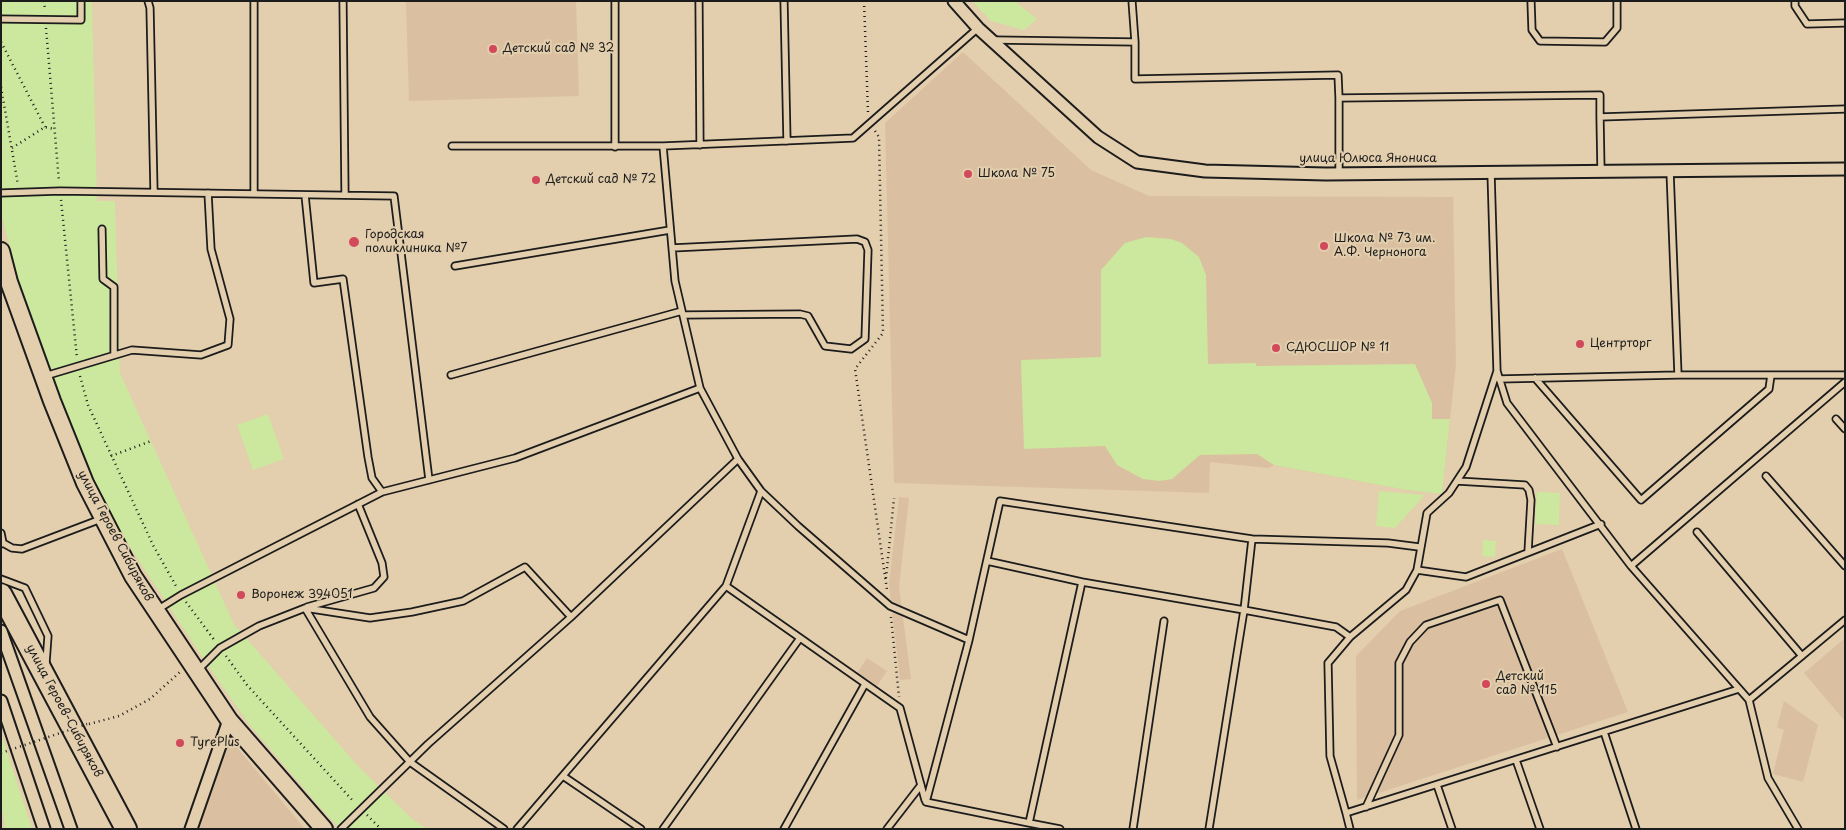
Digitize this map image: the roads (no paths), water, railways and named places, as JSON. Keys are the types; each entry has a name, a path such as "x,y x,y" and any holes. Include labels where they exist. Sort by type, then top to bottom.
{"highway":[{"name":"улица Героев-Сибиряков","path":"1,594 126,829"}],"street":[{"name":"улица Юлюса Янониса","path":"954,1 978,28 1098,137 1137,162 1205,171 1339,174 1845,169"},
{"name":"улица Героев Сибиряков","path":"1,251 9,282 43,377 85,483 155,612 229,720"},
{"path":"1,631 71,829"},
{"path":"1,701 44,829"},
{"path":"191,829 229,720 324,829"}],"lane":[{"path":"1,19 46,18 82,20 82,1"},
{"path":"148,1 150,8 154,192"},
{"path":"254,1 254,194"},
{"path":"343,1 345,195"},
{"path":"615,1 615,146"},
{"path":"699,1 700,145"},
{"path":"784,1 788,141"},
{"path":"1132,1 1135,79 1338,75 1339,174"},
{"path":"1531,1 1532,30 1540,41 1605,42 1618,28 1617,1"},
{"path":"1795,1 1795,6 1807,24 1845,23"},
{"path":"452,146 662,146 853,138 978,28"},
{"path":"992,40 1135,42"},
{"path":"1339,98 1600,95 1602,171"},
{"path":"1600,117 1845,109"},
{"path":"662,146 675,281 700,388 738,459 761,491 890,606 969,640"},
{"path":"1670,171 1678,374"},
{"path":"1491,173 1497,370 1507,403 1632,566 1749,700 1768,778 1798,829"},
{"path":"1,193 60,191 394,196 429,480"},
{"path":"43,377 132,350 201,355 228,345 230,319 211,249 208,193"},
{"path":"305,194 314,283 343,279 368,457 372,478 382,492"},
{"path":"102,229 103,280 114,287 114,355"},
{"path":"455,266 670,230"},
{"path":"451,375 683,313 800,314 808,316 825,346 851,349 865,339 868,250 864,242 857,239 672,248"},
{"path":"1350,829 1330,756 1328,663 1350,637 1406,590 1417,570 1419,547 1427,513 1449,493 1466,467 1497,370"},
{"path":"1499,379 1678,374 1845,375"},
{"path":"1535,378 1641,500 1769,389 1772,375"},
{"path":"1632,566 1845,382"},
{"path":"155,612 181,596 382,492 515,458 700,388"},
{"path":"1836,419 1845,429"},
{"path":"342,829 410,762 571,617 738,459"},
{"path":"1766,476 1845,566"},
{"path":"1457,481 1524,485 1529,490 1530,500 1528,552"},
{"path":"517,829 726,586 761,491"},
{"path":"926,802 969,640 1000,501 1252,538 1388,543 1419,547"},
{"path":"194,668 220,648 259,626 305,608 374,588 384,577 382,563 358,504"},
{"path":"1,533 2,544 22,549 103,518"},
{"path":"1417,570 1466,577 1600,524"},
{"path":"1697,532 1802,656"},
{"path":"1209,829 1244,610 1252,538"},
{"path":"987,561 1082,582 1336,628 1350,637"},
{"path":"305,608 370,618 412,612 463,601 525,567 571,617"},
{"path":"1,579 25,588 48,636 45,675"},
{"path":"1029,824 1082,582"},
{"path":"726,586 900,708 926,802"},
{"path":"1366,808 1399,735 1399,662 1410,642 1426,625 1500,600 1557,747"},
{"path":"305,608 370,717 410,762 504,829"},
{"path":"1749,700 1845,620"},
{"path":"1133,829 1164,621"},
{"path":"663,829 800,638"},
{"path":"784,829 865,684"},
{"path":"1346,814 1739,689"},
{"path":"1604,732 1636,829"},
{"path":"1516,760 1540,829"},
{"path":"562,776 641,829"},
{"path":"887,829 920,785"},
{"path":"1437,785 1452,829"},
{"path":"926,802 1060,829"}],"place":[{"name":"Детский сад № 32","path":"493,49"},
{"name":"Школа № 75","path":"968,174"},
{"name":"Детский сад № 72","path":"536,180"},
{"name":"Городская поликлиника №7","path":"354,242"},
{"name":"Школа № 73 им. А.Ф. Чернонога","path":"1324,246"},
{"name":"Центрторг","path":"1580,344"},
{"name":"СДЮСШОР № 11","path":"1276,348"},
{"name":"Воронеж 394051","path":"241,595"},
{"name":"Детский сад № 115","path":"1486,684"},
{"name":"TyrePlus","path":"180,743"}]}
